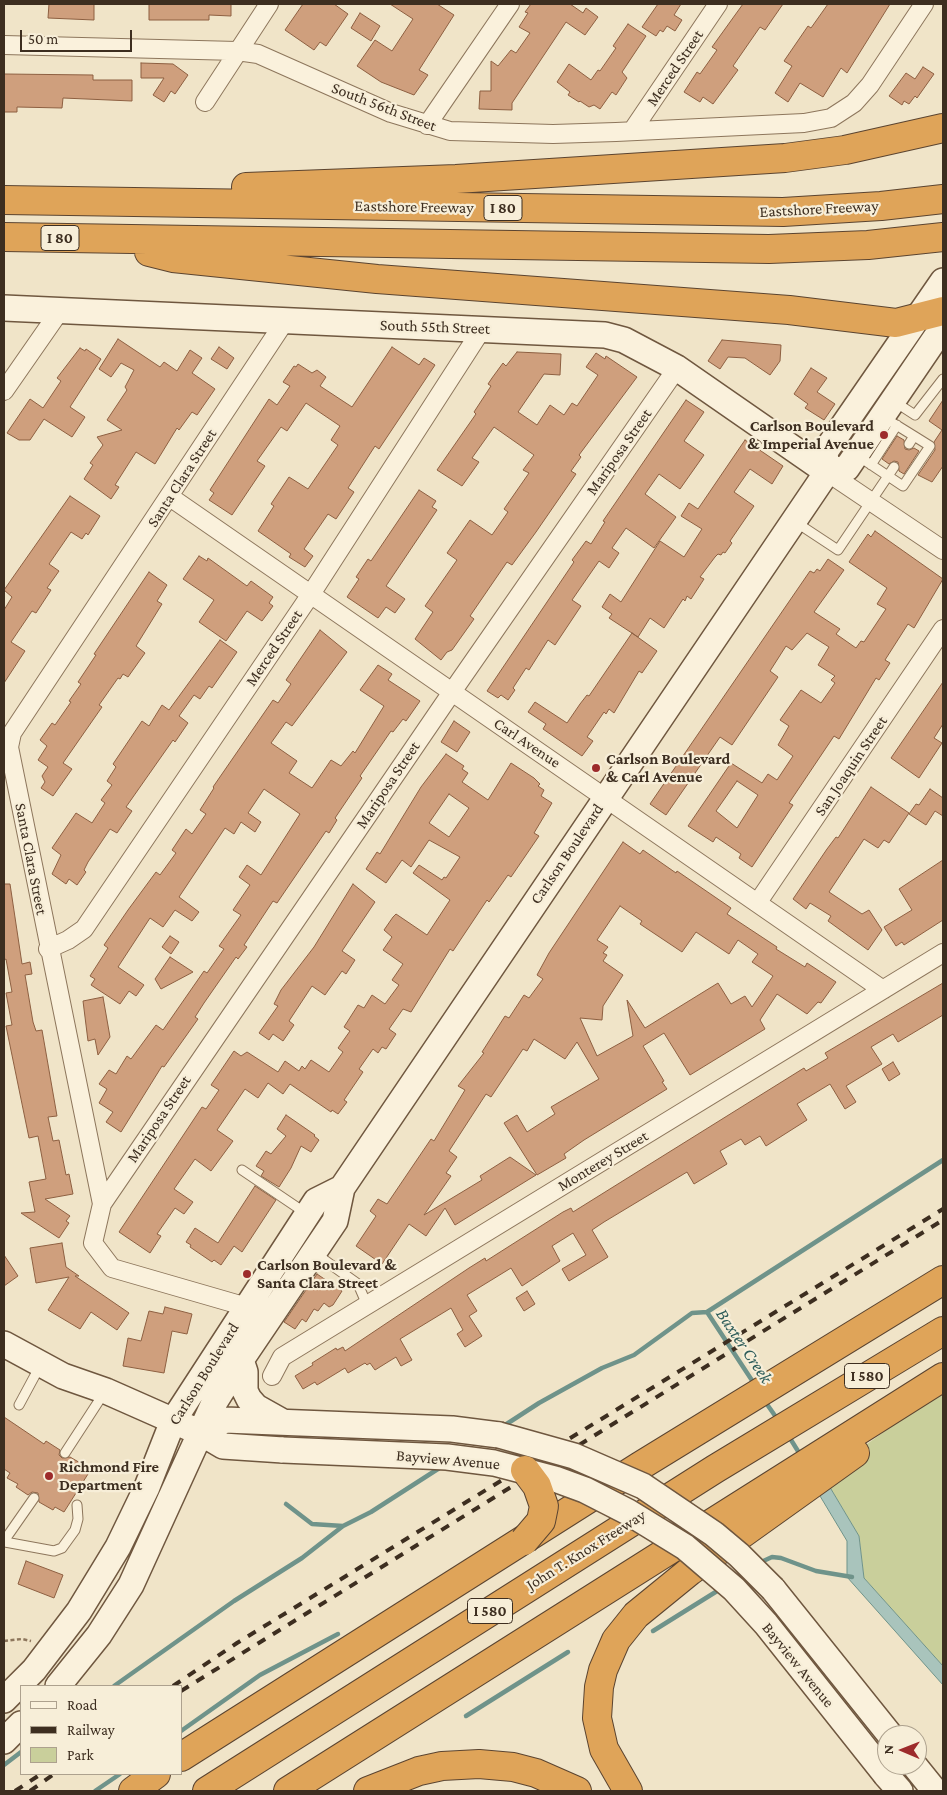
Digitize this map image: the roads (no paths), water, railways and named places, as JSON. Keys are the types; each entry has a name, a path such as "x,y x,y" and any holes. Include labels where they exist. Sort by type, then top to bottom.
{"highway":[{"path":"62,201 216,188 466,178 786,158 845,150 943,128"},
{"name":"Eastshore Freeway","path":"4,200 783,212 881,206 943,199"},
{"name":"I 80","path":"4,237 769,249 868,245 943,237"},
{"path":"115,239 156,255 173,258 377,279 789,310 896,323 935,318"},
{"path":"182,1756 624,1476 943,1280"},
{"name":"John T. Knox Freeway","path":"208,1791 377,1682 783,1427 943,1331"},
{"name":"I 580","path":"288,1791 811,1472 943,1377"},
{"path":"628,1791 604,1749 597,1718 599,1686 603,1670 616,1640 636,1615 811,1472 943,1389"},
{"path":"524,1541 541,1522 544,1506 538,1486 525,1470"},
{"path":"368,1791 419,1771 442,1766 473,1764 502,1765 525,1770 552,1778 577,1791"},
{"path":"133,1791 155,1775"}],"street":[{"path":"205,102 269,4"},
{"path":"427,126 510,4"},
{"name":"Merced Street","path":"632,131 718,4"},
{"name":"South 56th Street","path":"4,45 237,51 258,54 390,113 427,126 450,131 553,134 632,131 804,123 831,118 854,103 870,85 924,4"},
{"path":"827,472 846,468 863,460 891,414 935,318 943,281"},
{"name":"South 55th Street","path":"4,308 59,312 605,335 633,344 677,368 827,472"},
{"path":"4,391 59,312"},
{"path":"827,472 825,452 935,318"},
{"name":"Santa Clara Street","path":"246,1307 112,1268 94,1244 102,1204 48,949 9,747 12,733 286,321"},
{"name":"Merced Street","path":"48,949 68,940 84,929 311,594 482,329"},
{"name":"Mariposa Street","path":"102,1204 452,692 677,368"},
{"path":"827,472 943,550"},
{"name":"Carlson Boulevard","path":"59,1685 99,1635 131,1585 214,1403 335,1221 342,1188 827,472"},
{"name":"Carl Avenue","path":"170,497 883,990"},
{"name":"San Joaquin Street","path":"758,902 943,629"},
{"name":"Monterey Street","path":"272,1376 282,1357 943,953"},
{"name":"Carlson Boulevard","path":"4,1700 34,1670 79,1611 118,1546 147,1487 173,1421 307,1214 316,1201 342,1188"},
{"name":"Bayview Avenue","path":"4,1344 63,1376 106,1390 201,1433 223,1446 463,1458 525,1470 596,1495 646,1521 672,1538 710,1567 734,1589 766,1624 893,1783"},
{"path":"241,1360 245,1372 244,1386 249,1399 256,1407 283,1422"},
{"name":"Bayview Avenue","path":"201,1433 225,1420 452,1429 483,1433 545,1446 624,1476 688,1514 751,1566 793,1613 882,1725"},
{"path":"4,1741 20,1725"},
{"path":"922,1775 935,1791"}],"lane":[{"path":"891,414 915,415 943,379"},
{"path":"863,460 903,486 930,446 911,440 891,414"},
{"path":"794,521 838,550 894,467"},
{"path":"242,1170 307,1214"},
{"path":"314,1253 358,1284 367,1305"},
{"path":"20,1405 42,1364"},
{"path":"65,1453 106,1390"},
{"path":"34,1498 4,1541 54,1551 62,1548 75,1530 78,1519 77,1505"}],"water":[{"path":"828,1484 859,1536 864,1578 943,1666 943,1685 847,1577 847,1541 817,1491"}],"waterway":[{"path":"707,1312 943,1160"},
{"name":"Baxter Creek","path":"502,1427 539,1403 602,1368 634,1355 692,1313 707,1312 755,1385"},
{"name":"Baxter Creek","path":"764,1400 778,1420"},
{"name":"Baxter Creek","path":"788,1435 801,1456"},
{"name":"Baxter Creek","path":"286,1504 312,1524 343,1526 371,1512 441,1467"},
{"path":"115,1685 234,1601 302,1558 343,1526"},
{"path":"759,1563 772,1557 781,1558 816,1571 852,1577"},
{"path":"653,1631 722,1588"},
{"path":"182,1730 260,1675 338,1634"},
{"path":"466,1716 568,1652"},
{"path":"4,1765 20,1753"},
{"path":"95,1791 119,1775"}],"railway":[{"path":"174,1685 237,1643 943,1209"},
{"path":"182,1690 943,1220"},
{"path":"15,1791 39,1775"},
{"path":"30,1791 53,1775"}],"place":[{"name":"Carlson Boulevard & Imperial Avenue","path":"884,435"},
{"name":"Carlson Boulevard & Carl Avenue","path":"596,768"},
{"name":"Carlson Boulevard & Santa Clara Street","path":"247,1274"},
{"name":"Richmond Fire Department","path":"49,1476"}]}
